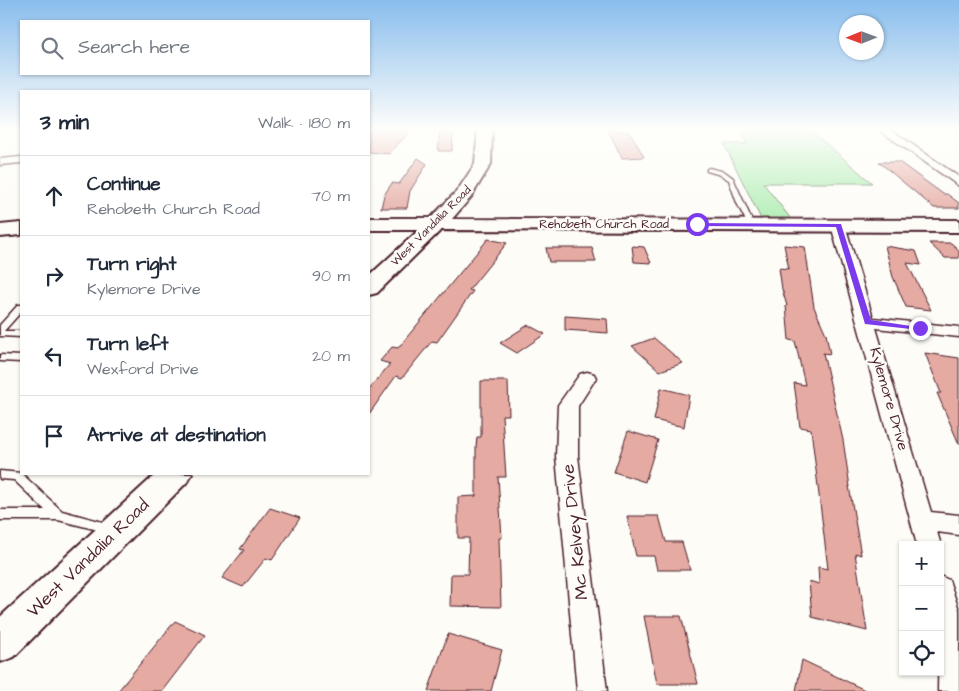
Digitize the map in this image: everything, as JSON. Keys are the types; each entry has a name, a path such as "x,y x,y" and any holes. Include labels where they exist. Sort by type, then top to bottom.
{"street":[{"name":"West Vandalia Road","path":"370,287 475,182 484,161"},
{"path":"929,161 959,182"},
{"name":"Rehobeth Church Road","path":"370,224 959,226"},
{"name":"Kylemore Drive","path":"838,225 928,541"},
{"path":"0,231 20,229"},
{"path":"867,322 959,332"},
{"name":"Mc Kelvey Drive","path":"587,378 568,405 567,456 592,691"},
{"name":"West Vandalia Road","path":"0,643 175,475"},
{"path":"922,520 959,525"},
{"path":"944,603 948,618 953,691"}],"lane":[{"path":"709,170 718,172 734,182 739,200 751,225"},
{"path":"0,331 20,308"},
{"path":"0,331 20,334"},
{"path":"0,358 20,359"},
{"path":"0,475 17,476 58,515"},
{"path":"0,515 58,515 117,530"}],"green space":[{"path":"733,161 847,161 872,183 763,183 791,219 761,219"}],"building":[{"path":"416,161 423,161 427,164 410,191 407,208 381,208 384,195 392,183 399,184"},
{"path":"879,162 899,162 943,194 947,194 959,203 959,208 934,208"},
{"path":"488,239 507,243 469,290 473,291 437,342 432,341 402,378 396,376 370,413 370,388 390,364 380,361 392,347 398,348"},
{"path":"929,243 951,243 959,250 959,258 945,258"},
{"path":"784,245 805,247 814,307 826,334 830,354 823,353 843,440 861,555 855,553 867,631 812,617 809,581 819,584 818,567 828,569 811,429 800,427 794,383 805,385 795,341 789,340 787,306 779,268 789,269"},
{"path":"632,246 644,247 651,263 634,262"},
{"path":"885,246 916,251 921,265 907,263 931,310 906,307 893,277"},
{"path":"546,248 592,248 596,262 549,262"},
{"path":"565,316 607,319 608,333 565,330"},
{"path":"528,325 545,334 517,353 500,343"},
{"path":"654,338 683,363 660,371 632,346"},
{"path":"925,353 959,358 959,444 937,393 941,393"},
{"path":"481,381 508,381 509,415 502,415 506,477 498,477 502,538 499,538 501,607 450,606 451,574 468,574 469,538 458,538 458,497 476,496 476,447 477,437 481,437"},
{"path":"661,388 689,395 684,427 654,420"},
{"path":"628,431 658,440 645,482 614,472"},
{"path":"270,508 300,518 272,560 266,558 243,587 222,578 244,550 240,549"},
{"path":"627,516 659,516 666,542 682,542 690,570 657,570 654,556 636,556"},
{"path":"644,616 681,616 698,684 657,684"},
{"path":"175,621 205,635 162,691 118,691"},
{"path":"448,634 502,650 491,691 428,691"},
{"path":"802,660 867,691 796,691"}],"route":[{"path":"697,224 838,225 867,322 920,328"}]}
